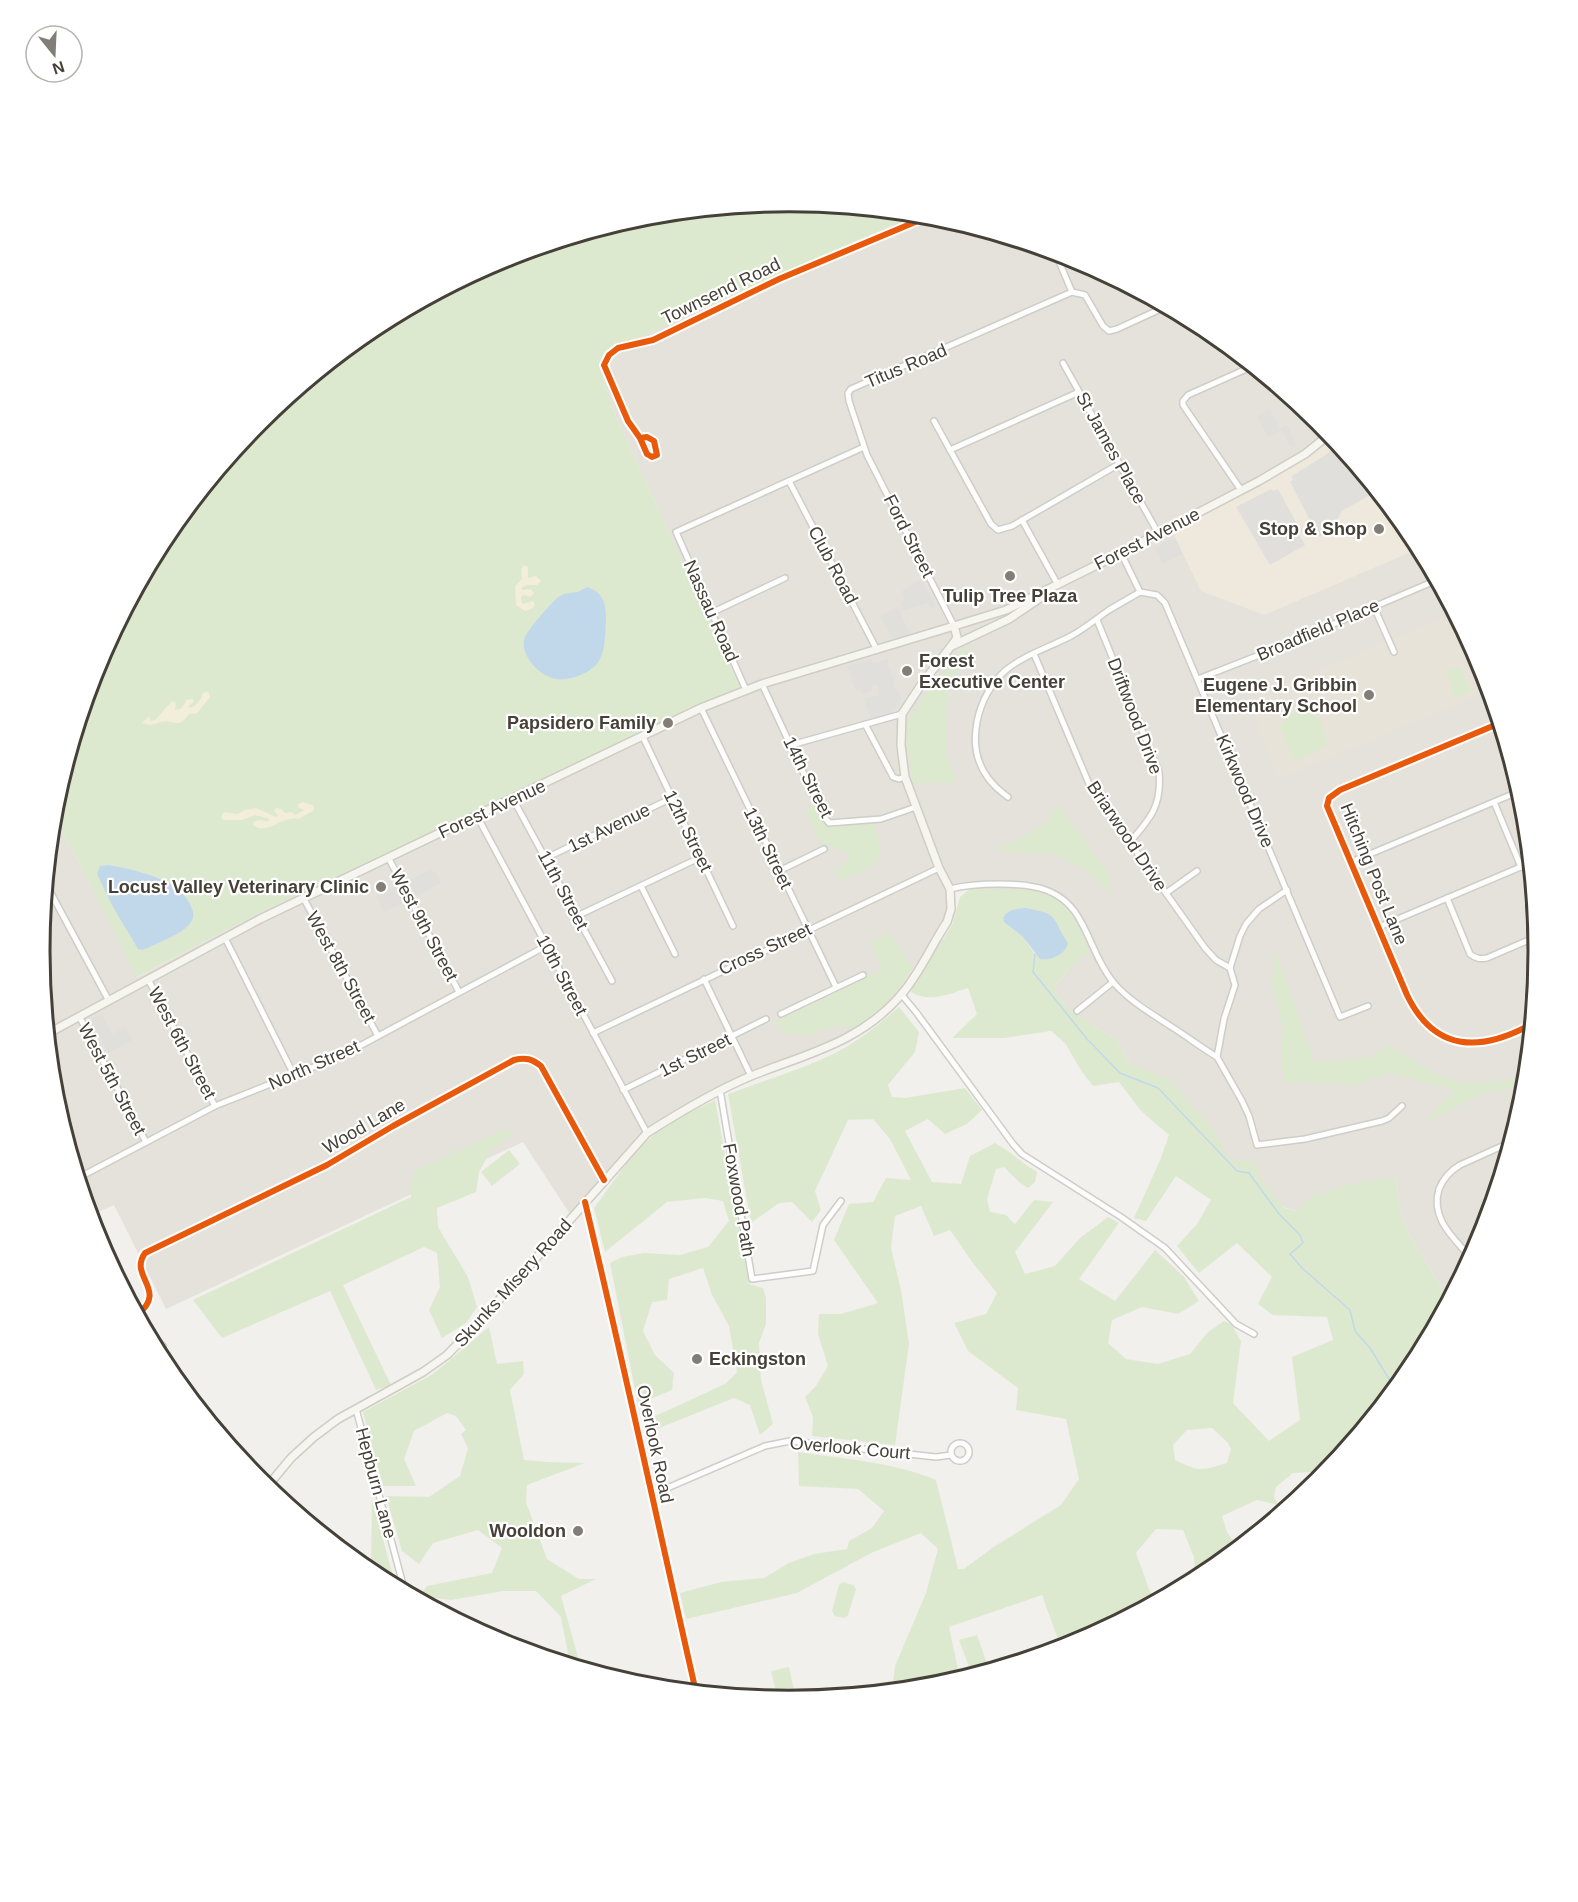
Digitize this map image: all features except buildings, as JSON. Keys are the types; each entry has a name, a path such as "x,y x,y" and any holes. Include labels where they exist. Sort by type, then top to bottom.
{"main road":[{"name":"Forest Avenue","path":"54,1030 225,938 388,857 701,708 762,684 1006,610 1241,490 1296,459 1323,439"},
{"path":"951,646 1009,618 1058,585"},
{"path":"950,889 939,868 905,777 901,745 902,714 957,637 954,626"},
{"name":"Skunks Misery Road","path":"273,1480 291,1458 338,1419 423,1372 447,1355 483,1318 647,1133 720,1090 838,1043 879,1015 901,994 949,916 950,889"}],"street":[{"name":"Townsend Road","path":"640,438 628,421 615,388 607,375 604,365 609,355 618,348 652,340 779,279 914,223"},
{"path":"1060,263 1072,292 1085,295 1103,326 1109,331 1158,310"},
{"name":"Titus Road","path":"864,447 849,401 848,393 851,389 1072,292"},
{"name":"St James Place","path":"1063,363 1158,533"},
{"path":"1241,490 1183,405 1183,400 1188,395 1246,369"},
{"path":"950,450 1079,392"},
{"path":"934,421 994,527 1001,530 1119,464"},
{"path":"789,481 864,447"},
{"name":"Ford Street","path":"864,447 954,626"},
{"name":"Nassau Road","path":"746,690 676,532 789,481"},
{"name":"Club Road","path":"789,481 877,650"},
{"path":"1022,520 1058,585"},
{"path":"1008,797 987,777 976,745 977,721 987,694 998,679 1017,662 1073,634 1140,592 1121,553"},
{"path":"711,613 785,578"},
{"name":"Broadfield Place","path":"1198,679 1430,583"},
{"name":"Kirkwood Drive","path":"1140,592 1157,595 1165,603 1340,1017 1368,1006"},
{"path":"1374,607 1394,652"},
{"name":"Driftwood Drive","path":"1096,620 1159,772 1160,787 1156,807 1150,819 1130,842"},
{"name":"Briarwood Drive","path":"1034,654 1090,786 1210,955 1230,968"},
{"name":"14th Street","path":"762,684 823,815 829,823 881,819 916,807"},
{"name":"13th Street","path":"701,708 836,987"},
{"path":"790,745 902,714"},
{"path":"865,724 894,777 899,779 905,777"},
{"name":"Hitching Post Lane","path":"1493,726 1332,794 1328,808 1413,1009 1421,1019 1440,1035 1467,1043 1490,1042 1524,1027"},
{"name":"12th Street","path":"643,737 733,926"},
{"path":"1351,862 1511,795"},
{"name":"1st Avenue","path":"546,858 672,798"},
{"name":"11th Street","path":"513,799 612,981"},
{"path":"1379,927 1521,867 1494,802"},
{"name":"10th Street","path":"477,816 647,1133"},
{"path":"779,871 824,849"},
{"name":"West 9th Street","path":"388,857 459,992"},
{"path":"577,916 701,857"},
{"name":"Cross Street","path":"592,1033 939,868"},
{"path":"1166,893 1197,871"},
{"path":"950,889 981,884 1024,884 1039,886 1069,904 1077,914 1098,960 1113,982 1135,1002 1217,1057 1249,1116 1257,1144 1305,1138 1382,1121 1402,1106"},
{"path":"641,886 675,954"},
{"path":"1217,1057 1224,1019 1235,985 1230,968 1240,936 1246,924 1259,909 1287,890"},
{"path":"52,895 109,1001"},
{"path":"1447,898 1470,954 1474,958 1487,958 1528,940"},
{"name":"West 8th Street","path":"304,899 378,1036"},
{"path":"225,938 294,1075"},
{"name":"North Street","path":"85,1174 215,1106 341,1056 546,946"},
{"path":"781,1014 863,975"},
{"name":"West 6th Street","path":"148,979 215,1106"},
{"path":"704,979 751,1076"},
{"path":"1077,1011 1113,982"},
{"path":"901,994 1022,1154 1165,1248 1236,1324 1254,1334"},
{"name":"West 5th Street","path":"79,1016 146,1142"},
{"name":"1st Street","path":"623,1089 766,1019"},
{"name":"Wood Lane","path":"143,1311 150,1301 150,1292 141,1268 141,1260 145,1253 327,1165 514,1060 522,1058 535,1061 542,1066 604,1180"},
{"name":"Foxwood Path","path":"720,1090 752,1279 813,1271 823,1225 841,1201"},
{"path":"1465,1250 1441,1222 1437,1212 1441,1185 1453,1169 1502,1146"},
{"name":"Overlook Road","path":"585,1202 614,1321 694,1684"},
{"name":"Hepburn Lane","path":"356,1409 402,1581"},
{"name":"Overlook Court","path":"651,1495 779,1442 808,1442 936,1457 951,1455"}],"shaded area":[{"path":"902,221 980,237 1027,251 1116,288 1159,311 1200,336 1277,395 1345,463 1404,540 1452,624 1472,668 1503,760 1522,854 1527,903 1527,999 1514,1095 1489,1189 1472,1234 1445,1292 1410,1236 1402,1216 1395,1178 1297,1211 1250,1198 1130,1064 1117,1040 1069,1010 1056,993 1056,985 1076,962 1079,925 1066,907 1051,895 1014,890 970,889 946,891 948,908 944,922 897,993 861,1026 832,1043 720,1087 643,1131 570,1214 523,1142 166,1309 114,1205 98,1212 75,1142 64,1095 51,999 50,951 51,903 60,830 138,977 259,913 738,683 617,419 599,366 599,360 613,349"},
{"path":"1270,409 1280,429 1287,425 1297,446 1291,449 1282,430 1268,437 1257,416"},
{"path":"1322,439 1376,501 1411,552 1264,615 1201,591 1170,527 1259,481"},
{"path":"1332,449 1371,495 1342,511 1331,530 1319,537 1290,482 1293,480 1292,476"},
{"path":"1271,489 1273,491 1278,489 1299,528 1301,527 1303,532 1299,534 1305,545 1270,565 1236,507"},
{"path":"1175,538 1183,554 1162,564 1154,548"},
{"path":"921,579 936,606 931,608 927,603 903,611 900,602 905,600 902,591"},
{"path":"898,607 910,634 893,639 880,616"},
{"name":"Eugene J. Gribbin Elementary School","path":"1448,616 1482,694 1278,779 1248,700"},
{"path":"871,659 873,664 887,659 895,685 894,689 897,689 901,699 891,713 871,719 864,699 879,695 878,684 871,686 872,691 862,694 860,689 855,690 847,666"},
{"path":"431,869 435,871 441,883 416,896 408,881"},
{"path":"397,885 405,901 384,913 376,897"},
{"path":"101,1014 112,1034 126,1027 132,1040 108,1053 90,1021"}],"green space":[{"path":"741,213 837,213 902,221 613,349 599,360 617,419 741,689 259,913 137,977 60,830 64,807 89,713 126,624 174,540 233,463 301,395 339,364 378,336 462,288 551,251 598,237 692,218"},
{"path":"963,646 967,647 969,652 957,671 948,694 946,715 946,753 956,782 914,784 907,748 907,721"},
{"path":"1460,666 1471,692 1454,699 1450,691 1453,689 1446,672"},
{"path":"1305,711 1319,720 1327,746 1299,760 1293,758 1280,728 1292,713"},
{"path":"815,804 828,827 874,824 880,849 875,863 864,871 839,880 836,869 850,860 845,851 821,844 804,810"},
{"path":"1057,805 1110,875 1111,894 1086,870 1057,855 995,850 1049,821"},
{"path":"970,889 1031,890 1057,900 1069,910 1079,924 1089,951 1068,969 1056,985 1056,993 1069,1010 1117,1040 1130,1064 1169,1079 1213,1129 1230,1160 1254,1161 1260,1177 1284,1208 1297,1211 1312,1195 1360,1182 1395,1178 1402,1216 1410,1236 1445,1292 1404,1362 1345,1439 1313,1473 1293,1473 1276,1487 1274,1498 1279,1505 1257,1500 1222,1516 1227,1532 1234,1542 1200,1566 1195,1569 1194,1557 1183,1530 1156,1529 1136,1553 1153,1594 1116,1614 1058,1639 1042,1595 949,1627 958,1670 893,1683 895,1666 926,1593 938,1549 921,1533 871,1553 797,1593 686,1619 680,1593 721,1582 764,1578 789,1563 814,1554 847,1549 849,1541 872,1528 884,1511 858,1489 799,1486 798,1452 886,1465 936,1480 958,1569 964,1569 992,1548 1061,1505 1079,1479 1066,1419 1016,1410 1018,1388 968,1351 954,1323 986,1314 997,1293 950,1230 934,1236 921,1206 895,1216 891,1248 901,1290 909,1344 895,1445 812,1436 813,1417 805,1397 816,1386 828,1366 818,1334 819,1314 841,1314 878,1303 834,1240 849,1204 873,1202 886,1178 911,1180 890,1139 873,1119 848,1120 815,1191 821,1210 812,1222 792,1202 779,1203 751,1223 728,1094 835,1053 881,1023 899,1007 919,1032 915,1052 888,1085 892,1097 905,1098 965,1088 982,1110 967,1124 945,1134 928,1119 905,1131 932,1182 961,1184 970,1156 995,1143 1037,1172 1035,1182 1028,1188 1004,1167 996,1169 987,1199 990,1212 1006,1215 1015,1224 1034,1200 1053,1202 1015,1252 1025,1274 1055,1266 1080,1238 1108,1217 1119,1223 1079,1279 1115,1301 1155,1250 1184,1277 1199,1301 1178,1314 1142,1307 1112,1320 1108,1343 1126,1359 1158,1364 1190,1354 1208,1332 1224,1321 1232,1325 1241,1341 1233,1403 1269,1441 1300,1420 1292,1357 1333,1340 1327,1317 1273,1315 1258,1304 1272,1277 1237,1243 1199,1273 1177,1246 1197,1224 1211,1200 1176,1176 1146,1221 1134,1218 1169,1135 1141,1111 1119,1082 1093,1086 1065,1043 1051,1031 1004,1038 952,1038 977,1014 968,988 932,997 911,992 913,985 952,925 960,897","holes":["1004,922 1065,939 1068,943 1035,954 1023,937","1212,1428 1228,1443 1231,1449 1227,1463 1212,1468 1190,1467 1175,1460 1173,1445 1187,1430"]},
{"path":"890,932 913,968 893,996 872,1018 852,1031 843,1025 807,1035 786,1034 775,1022 882,970 870,942"},
{"path":"1276,952 1315,1063 1370,1057 1390,1045 1435,1074 1462,1083 1510,1080 1517,1076 1516,1085 1509,1089 1486,1092 1423,1124 1455,1090 1389,1073 1356,1085 1284,1082 1281,1061 1283,1026 1271,983"},
{"path":"715,1100 749,1284 763,1288 766,1298 766,1324 759,1343 761,1380 773,1424 760,1435 750,1405 734,1398 652,1431 651,1418 725,1384 737,1372 729,1326 712,1295 703,1268 669,1279 667,1300 652,1302 643,1331 655,1355 674,1373 672,1390 638,1404 610,1263 622,1257 644,1253 680,1255 708,1247 729,1221 723,1201 705,1198 667,1202 605,1252 594,1208 627,1163 650,1138 673,1121"},
{"path":"507,1128 514,1134 492,1149 479,1172 476,1192 437,1208 438,1227 468,1277 477,1307 466,1323 442,1338 429,1310 440,1287 437,1253 424,1247 343,1285 391,1385 376,1390 330,1291 222,1338 193,1300 411,1197 413,1172"},
{"path":"509,1150 520,1164 492,1186 481,1172"},
{"path":"489,1327 497,1364 523,1361 524,1374 510,1390 524,1460 585,1463 527,1485 526,1502 547,1559 579,1579 596,1579 561,1596 579,1659 569,1656 561,1617 536,1591 504,1591 451,1600 431,1598 422,1592 427,1586 492,1573 502,1548 478,1530 433,1543 419,1564 402,1551 386,1496 429,1497 460,1476 468,1448 461,1434 466,1430 456,1416 447,1413 414,1431 404,1459 416,1486 383,1486 363,1412 433,1374"},
{"path":"372,1499 393,1575 371,1561"},
{"path":"843,1582 853,1585 856,1589 845,1618 835,1616 832,1611 839,1585"},
{"path":"977,1635 987,1663 969,1668 959,1640"},
{"path":"789,1667 794,1690 776,1690 771,1671"}],"sand":[{"path":"524,565 528,567 528,578 536,576 541,581 537,585 527,585 521,588 522,590 531,589 534,593 530,597 524,595 521,597 523,604 533,601 535,604 533,608 525,611 516,605 515,586 522,579 521,569"},
{"path":"208,691 210,697 197,713 189,714 181,722 165,721 152,725 142,723 149,716 151,721 155,720 172,701 176,703 175,710 177,710 186,700 193,699 194,702 188,706 190,708 198,702 203,693"},
{"path":"303,802 312,805 313,811 298,819 286,820 270,827 259,828 253,825 254,821 267,822 270,819 255,815 242,820 223,820 221,817 224,812 237,814 256,808 276,817 278,815 274,811 276,808 296,815 304,810 299,808 298,804"}],"water":[{"path":"587,587 600,595 605,608 605,639 600,659 592,669 579,676 558,679 547,676 528,658 524,646 526,635 558,597"},
{"path":"109,865 144,873 169,883 187,899 193,911 191,922 171,937 148,948 138,949 97,874 100,866"},
{"path":"1025,908 1044,912 1053,918 1068,943 1067,947 1057,956 1040,959 1023,937 1004,922 1003,918 1007,913"}],"waterway":[{"path":"1035,954 1033,972 1087,1039 1120,1073 1158,1088 1237,1171 1249,1173 1279,1214 1300,1235 1303,1243 1290,1254 1302,1268 1350,1310 1355,1331 1370,1348 1390,1381"}],"cycle path":[{"path":"640,438 628,421 604,365 609,355 618,348 653,340 779,279 914,223"},
{"path":"647,437 654,441 657,455 652,457 647,454 640,438 647,437"},
{"path":"1493,726 1340,790 1329,798 1327,806 1407,995 1418,1014 1431,1028 1445,1037 1461,1042 1495,1039 1524,1028"},
{"path":"143,1309 149,1298 149,1291 141,1269 145,1253 327,1165 514,1060 529,1059 541,1066 604,1180"},
{"path":"585,1202 694,1684"}],"place":[{"name":"Stop & Shop","path":"1379,529"},
{"name":"Tulip Tree Plaza","path":"1010,576"},
{"name":"Forest Executive Center","path":"907,671"},
{"name":"Eugene J. Gribbin Elementary School","path":"1369,695"},
{"name":"Papsidero Family","path":"668,723"},
{"name":"Locust Valley Veterinary Clinic","path":"381,887"},
{"name":"Eckingston","path":"697,1359"},
{"name":"Wooldon","path":"578,1531"}]}
